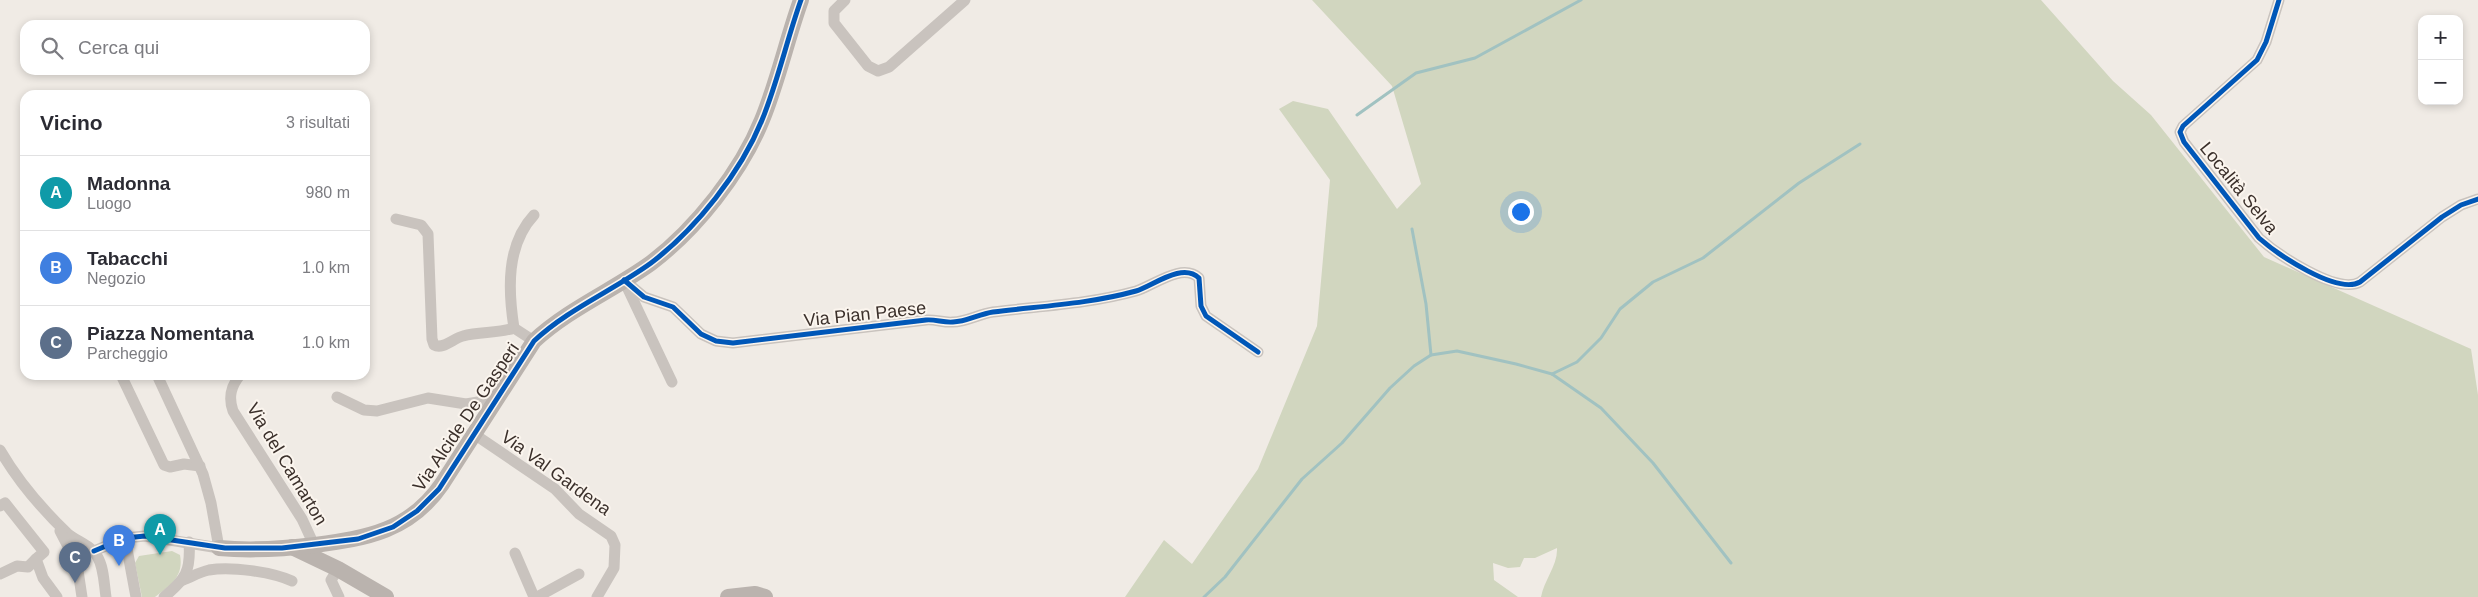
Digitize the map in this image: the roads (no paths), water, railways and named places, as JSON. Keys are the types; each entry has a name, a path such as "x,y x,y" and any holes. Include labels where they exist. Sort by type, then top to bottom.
{"street":[{"name":"Via Alcide De Gasperi","path":"219,548 256,550 314,545 369,536 393,527 411,516 439,489 534,341 552,326 656,259 710,205 736,168 764,114 801,0"},
{"path":"845,0 834,11 834,23 868,66 878,71 889,67 965,0"},
{"name":"Località Selva","path":"2279,0 2270,33 2257,60 2183,126 2180,132 2184,142 2260,238 2273,250 2298,265 2340,285 2352,286 2360,282 2452,210 2478,199"},
{"path":"514,328 509,294 510,279 520,231 534,215"},
{"path":"396,219 421,225 428,234 434,345 442,346 466,335 496,333 514,328 534,341"},
{"name":"Via Pian Paese","path":"624,280 644,297 673,307 701,334 719,342 733,343 920,320 958,322 993,312 1040,308 1109,298 1142,289 1177,274 1188,273 1199,278 1201,306 1206,316 1258,352"},
{"path":"624,280 672,382"},
{"path":"123,380 164,465 170,467 184,464 200,466"},
{"path":"94,551 126,538 151,536 219,548 211,503 200,466 160,380"},
{"name":"Via del Camarton","path":"236,380 230,395 233,411 302,519 314,545"},
{"path":"337,397 364,410 377,412 428,398 466,404 496,399"},
{"name":"Via Val Gardena","path":"474,434 554,490 579,514 611,536 615,545 614,568 597,597"},
{"path":"0,450 11,470"},
{"path":"0,458 58,524 73,538 94,551 100,563 106,597"},
{"path":"0,506 5,503 44,552 28,567 17,566 0,574"},
{"path":"58,524 76,561 82,597"},
{"path":"126,538 136,597"},
{"path":"183,580 189,562 189,542"},
{"path":"292,547 338,568 386,597"},
{"path":"515,553 535,597 579,574"},
{"path":"36,559 43,578 57,597"},
{"path":"338,568 332,575 331,580 339,597"},
{"path":"164,597 183,580 204,572 218,570 272,574 292,581"},
{"path":"728,597 754,594 765,597"}],"waterway":[{"path":"1357,115 1416,73 1475,58 1581,0"},
{"path":"1552,374 1577,362 1601,338 1620,309 1653,282 1703,258 1799,183 1860,144"},
{"path":"1412,229 1426,304 1431,355"},
{"path":"1204,597 1225,577 1302,479 1342,443 1390,388 1414,366 1431,355 1457,351 1552,374 1601,408 1653,463 1731,563"}],"place":[{"name":"Madonna","path":"160,555"},
{"name":"Tabacchi","path":"119,566"},
{"name":"Piazza Nomentana","path":"75,583"}]}
